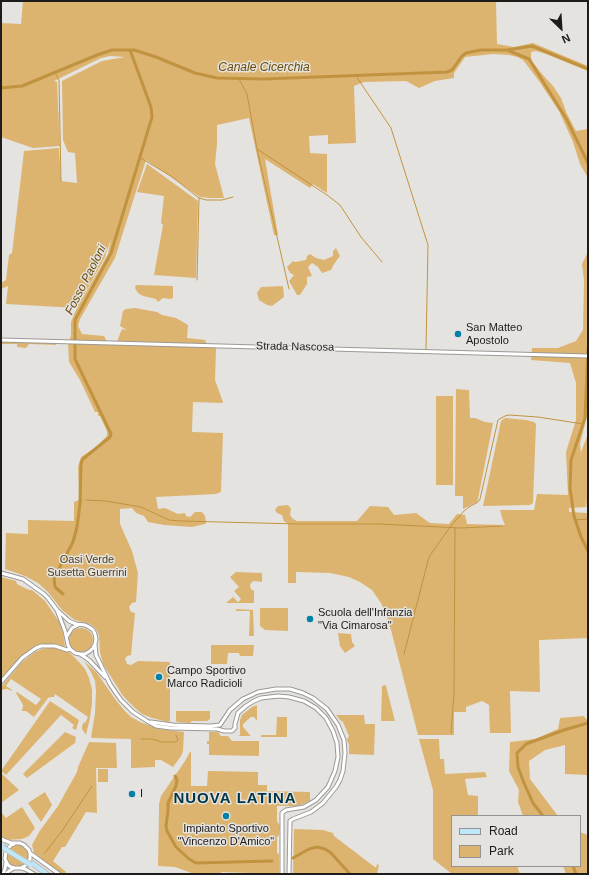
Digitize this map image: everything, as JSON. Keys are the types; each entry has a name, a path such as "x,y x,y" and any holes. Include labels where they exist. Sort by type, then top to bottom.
{"main road":[{"path":"2,846 47,874"},
{"path":"32,864 43,874"}],"street":[{"name":"Strada Nascosa","path":"1,340 587,356"},
{"path":"1,573 23,579 48,598 57,610 70,621 80,625 85,625 93,630 95,634 96,655 110,684"},
{"path":"57,610 67,636"},
{"path":"70,650 66,641 67,636 72,628 80,625"},
{"path":"1,682 22,658 36,648 41,646 55,646 75,653 85,654 93,648 95,644"},
{"path":"80,654 93,664 127,707 138,716 156,726 221,729 227,731 233,730 235,728 237,716 243,708 256,700 272,696 289,697 305,702 318,710 329,723 336,738 338,747 337,765 333,777 325,791 317,799 299,809 287,810 282,813 282,874"},
{"path":"221,729 219,726 229,712 240,701 257,692 271,689 292,690 309,696 327,709 338,725 344,742 345,753 343,773 339,782 323,803 313,810 305,814 292,817 286,822 282,819"},
{"path":"271,689 272,696"},
{"path":"147,721 173,725 220,725"},
{"path":"325,791 330,795"},
{"path":"287,810 290,811 292,817 289,874"},
{"path":"1,839 14,844"},
{"path":"3,874 5,869 6,851 11,845 20,843 29,850 30,853 59,874"},
{"path":"21,868 26,865 30,859 30,853"},
{"path":"2,854 8,865 14,868 25,869 34,874"},
{"path":"6,874 14,868"}],"green space":[{"path":"23,1 496,1 497,44 514,47 533,43 588,66 588,71 546,54 536,51 531,52 532,61 561,98 576,131 588,129 588,178 580,164 573,142 559,111 523,60 509,55 493,54 465,57 454,73 454,78 435,81 419,88 406,81 364,82 354,86 356,143 328,144 328,135 309,136 310,153 327,154 327,193 313,184 310,188 265,159 278,235 274,235 249,118 217,125 215,164 224,198 200,197 146,160 115,258 80,319 78,326 82,334 104,336 108,344 116,344 122,329 127,330 120,326 123,311 126,309 135,308 157,312 162,315 176,318 188,325 187,338 205,340 208,347 215,347 216,349 215,380 223,402 193,402 192,432 223,433 221,492 216,494 156,497 158,509 165,508 178,514 185,513 186,516 190,517 195,512 202,512 205,516 205,524 192,527 164,525 148,522 144,516 136,513 132,508 120,509 120,524 132,551 138,573 136,602 132,603 129,607 131,612 135,613 131,655 127,656 125,659 127,664 131,665 138,661 170,662 170,721 168,722 142,714 123,696 103,664 100,652 99,636 95,628 90,624 72,618 62,610 48,592 38,583 25,576 5,569 6,533 28,534 28,520 74,521 74,502 79,500 78,467 81,457 96,447 107,436 107,431 100,416 98,416 98,412 95,412 80,380 69,362 68,343 71,336 71,322 75,312 108,254 111,239 105,257 77,308 6,304 8,286 1,289 1,283 6,280 9,255 12,253 24,151 59,148 61,181 77,183 75,153 68,152 63,140 62,81 102,61 125,57 110,56 101,58 54,81 57,82 60,146 33,148 1,137 1,23 21,24"},
{"path":"147,164 198,201 196,278 154,275 163,225 161,223 164,196 137,192"},
{"path":"336,248 340,256 331,270 322,273 318,267 312,263 308,267 312,276 307,277 307,284 300,295 297,295 289,281 294,275 290,273 287,267 293,261 306,260 307,256 310,254 316,258 324,260 333,256 333,251"},
{"path":"588,252 588,406 580,444 582,464 581,452 588,434 588,513 588,638 539,640 540,692 510,691 511,733 490,733 489,705 482,701 466,707 466,712 454,712 454,735 418,735 391,630 381,603 372,590 349,577 330,573 296,572 296,583 288,583 288,524 284,521 282,515 277,513 275,510 278,506 288,505 291,509 290,515 297,521 357,521 370,506 388,507 394,515 416,513 430,523 449,524 457,514 465,515 467,524 505,525 500,510 534,510 537,494 568,495 566,452 576,420 576,383 570,363 531,360 532,348 558,348 576,341 583,330 584,280 582,264","holes":["585,498 588,513 569,512 569,508 586,507"]},
{"path":"136,285 173,286 173,298 163,298 158,302 156,299 143,296 138,293 135,288"},
{"path":"283,286 284,297 272,306 259,300 257,293 261,287"},
{"path":"1,340 56,342 56,345 29,344 26,348 17,347 17,344 1,344"},
{"path":"456,389 469,390 470,418 493,423 477,502 463,509 463,496 455,496"},
{"path":"436,396 453,396 453,485 436,485"},
{"path":"505,418 526,420 536,424 533,503 530,505 483,506 501,421"},
{"path":"236,572 262,573 262,582 254,581 250,585 251,589 254,591 254,603 226,603 233,597 238,602 241,599 234,591 239,587 230,577"},
{"name":"Oasi Verde Susetta Guerrini","path":"1,577 16,581 17,584 32,590 45,601 60,623 65,647 51,644 33,648 22,656 1,680"},
{"path":"260,608 288,608 288,631 265,630 260,626"},
{"path":"236,609 253,610 254,636 249,636 250,611 236,611"},
{"path":"81,628 90,631 93,640 90,649 81,652 72,649 69,640 72,631"},
{"path":"338,633 351,634 352,642 355,646 345,653 340,646"},
{"path":"211,645 254,645 253,656 240,656 239,653 228,653 227,664 211,664"},
{"path":"48,648 61,648 70,653 85,669 89,678 92,689 92,704 86,735 82,729 82,726 88,717 55,694 54,697 48,698 34,717 26,711 22,711 23,705 16,693 17,692 36,705 41,699 11,679 6,686 12,691 7,689 1,690 1,687 22,662 35,652"},
{"path":"84,661 97,673 115,699 131,717 159,729 184,732 183,751 173,767 161,760 155,760 155,767 131,768 131,739 91,737 95,713 96,691 95,681"},
{"path":"385,685 395,721 381,721 382,686"},
{"path":"50,701 79,720 76,730 72,728 74,725 61,715 6,775 1,771"},
{"path":"257,705 257,721 254,717 251,717 243,724 243,727 250,736 238,736 240,735 240,720 242,715"},
{"path":"176,711 210,711 210,719 207,721 192,721 190,723 177,722"},
{"path":"336,715 364,715 365,724 375,724 374,755 349,754 349,745 347,740 349,736 343,722"},
{"path":"584,716 588,719 588,775 565,774 565,745 545,750 529,761 530,779 557,815 523,815 518,802 519,790 509,771 510,742 535,739 558,729 560,718"},
{"path":"277,717 287,717 287,737 261,737 261,735 276,735"},
{"path":"65,732 76,737 75,743 27,778 23,774"},
{"path":"209,732 218,732 221,736 228,736 232,741 259,741 259,756 209,755 209,744 207,744 207,741 209,741"},
{"path":"419,739 439,739 440,759 444,759 445,774 485,772 487,777 465,779 468,795 478,796 478,815 451,815 451,867 517,867 520,874 452,874 433,859 433,790"},
{"path":"89,742 116,743 117,768 96,768 97,813 86,812 65,847 62,847 53,861 66,872 62,874 34,853 32,845 39,832 58,806 77,772"},
{"path":"190,752 191,786 207,786 208,771 258,772 258,785 267,785 267,791 310,792 310,801 303,804 297,806 277,806 277,821 280,826 279,835 277,837 279,874 221,872 221,874 193,874 175,867 158,866 159,804 161,796"},
{"path":"98,769 108,769 108,782 98,782"},
{"path":"1,773 19,790 1,803"},
{"path":"45,792 52,805 41,822 28,803"},
{"path":"22,807 35,828 29,836 22,839 7,840 1,836 1,812 6,818"},
{"path":"294,829 323,830 333,833 334,836 376,868 377,864 379,865 377,874 293,874"},
{"path":"581,832 588,835 588,874 566,874 563,867 581,867"},
{"path":"17,845 25,848 28,856 25,864 17,867 9,864 6,856 9,848"}],"waterway":[{"name":"Canale Cicerchia","path":"1,88 22,86 112,50 134,50 156,57 195,73 217,78 264,79 447,72 452,70 466,53 481,50 507,50 532,46 588,69"},
{"name":"Fosso Paoloni","path":"63,594 55,587 54,578 73,542 77,527 80,504 81,463 83,459 110,437 111,434 75,359 75,320 111,253 152,117 151,107 130,50"},
{"path":"507,50 529,59 567,120 588,163"},
{"path":"55,73 59,80 61,181"},
{"path":"356,76 391,128 428,245 426,349"},
{"path":"239,79 247,94 257,149 289,289"},
{"path":"257,149 340,205 361,237 382,262"},
{"path":"139,157 171,176 199,198 206,200 222,200 233,197"},
{"path":"197,280 199,198"},
{"path":"588,349 585,418 571,460 570,488 574,516 581,537 588,551"},
{"path":"404,654 429,557 450,527 464,511 480,499 498,420 509,415 538,417 583,424"},
{"path":"86,500 106,501 141,507 169,520 181,521 298,524 379,524 461,528 502,526"},
{"path":"575,520 588,519"},
{"path":"451,733 454,692 455,528"},
{"path":"46,576 57,572"},
{"path":"542,815 533,803 524,783 518,767 517,753 526,744 588,723"},
{"path":"141,739 176,742 178,740 176,735"},
{"name":"Fosso Paoloni","path":"175,776 177,780 176,786 168,803 166,826 167,831 176,847 189,859 196,863 272,861"},
{"path":"44,854 62,831 92,786"},
{"name":"Fosso Paoloni","path":"293,858 309,849 317,847 325,849 331,853 350,874"},
{"path":"573,867 576,874"}],"place":[{"name":"San Matteo Apostolo","path":"458,334"},
{"name":"Scuola dell'Infanzia \"Via Cimarosa\"","path":"310,619"},
{"name":"Campo Sportivo Marco Radicioli","path":"159,677"},
{"name":"I","path":"132,794"},
{"name":"Impianto Sportivo \"Vincenzo D'Amico\"","path":"226,816"}],"district":[{"name":"NUOVA LATINA","path":"235,799"}]}
